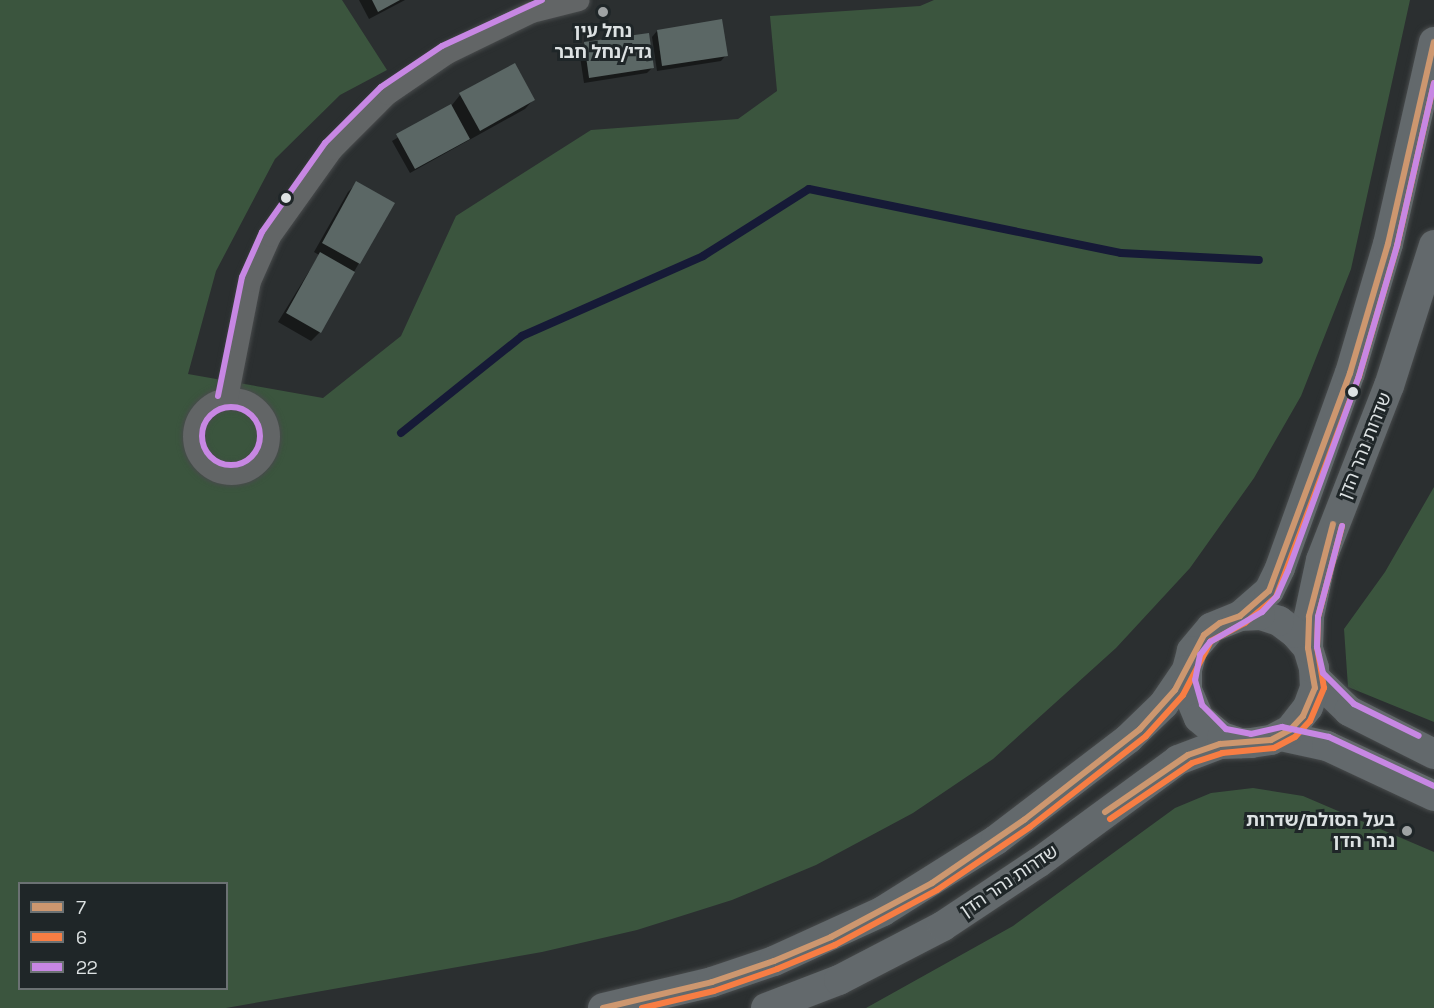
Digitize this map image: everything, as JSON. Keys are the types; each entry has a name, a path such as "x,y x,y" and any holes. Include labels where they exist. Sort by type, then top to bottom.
{"main road":[{"path":"1240,616 1269,591 1280,568 1350,373 1388,244 1434,42"},
{"name":"שדרות נהר הדן","path":"766,1008 839,980 943,926 1038,863 1178,760 1209,747 1261,742 1281,736 1304,716 1312,698 1315,678 1308,648 1310,616 1321,560 1389,386 1434,245"},
{"path":"603,1008 712,982 764,964 884,911 996,840 1128,739 1164,704 1187,670 1192,651 1204,635 1220,622 1240,616 1260,615 1279,621 1295,633 1308,648"},
{"name":"שדרות נהר הדן","path":"1187,670 1187,690 1199,718 1213,732 1241,743"},
{"path":"1315,678 1349,711 1434,754"},
{"path":"1281,736 1327,746 1434,796"}],"street":[{"path":"227,398 250,281 270,236 332,149 387,94 447,53 531,12 579,0"}],"green space":[{"path":"0,0 342,0 387,70 340,95 275,159 216,271 188,374 323,398 401,336 456,216 591,130 738,119 777,91 770,16 920,6 934,0 1410,0 1351,269 1301,396 1254,478 1190,568 1116,648 993,759 913,813 816,865 732,900 637,930 542,952 226,1008 0,1008"},
{"path":"1434,487 1434,722 1348,687 1344,629 1385,572"},
{"path":"1253,788 1303,796 1434,852 1434,1008 866,1008 1013,926 1175,808 1211,793"}],"building":[{"path":"372,0 400,0 378,12"},
{"path":"722,19 728,56 662,66 657,30"},
{"path":"649,33 654,68 589,78 584,42"},
{"path":"515,63 535,100 480,131 459,93"},
{"path":"451,104 470,139 415,169 396,134"},
{"path":"356,181 395,203 360,264 322,243"},
{"path":"320,252 355,272 321,333 286,313"}],"waterway":[{"path":"401,433 522,336 703,256 809,189 1121,253 1259,260"}],"transit line":[{"name":"22","path":"218,396 242,277 262,232 325,143 381,87 442,46 542,0"},
{"name":"7","path":"603,1008 712,982 774,961 831,937 932,883 1024,820 1140,729 1175,690 1204,635 1220,623 1240,616 1269,591 1350,373 1388,244 1434,42"},
{"name":"6","path":"642,1008 714,991 777,969 835,945 937,890 1030,827 1146,736 1183,695 1211,641 1245,623 1276,597 1359,376 1397,246 1434,83"},
{"name":"22","path":"1434,83 1397,246 1359,376 1288,571 1277,596 1262,612 1210,642 1200,655 1195,680 1202,705 1226,729 1251,734 1282,727 1329,737 1434,786"},
{"name":"22","path":"225,407 237,407 252,415 260,430 260,436 260,442 252,457 237,465 225,465 210,457 202,442 202,430 210,415 225,407"},
{"name":"7","path":"1105,812 1188,755 1220,744 1271,740 1290,730 1303,716 1315,688 1308,648 1309,616 1333,524"},
{"name":"6","path":"1110,819 1192,763 1222,753 1274,748 1295,737 1310,721 1324,688 1317,647 1318,617 1342,526"},
{"name":"22","path":"1342,526 1318,617 1317,647 1323,673 1354,704 1419,736"}],"place":[{"name":"נחל עין גדי/נחל חבר","path":"603,12"},
{"name":"בעל הסולם/שדרות נהר הדן","path":"1407,831"}]}
